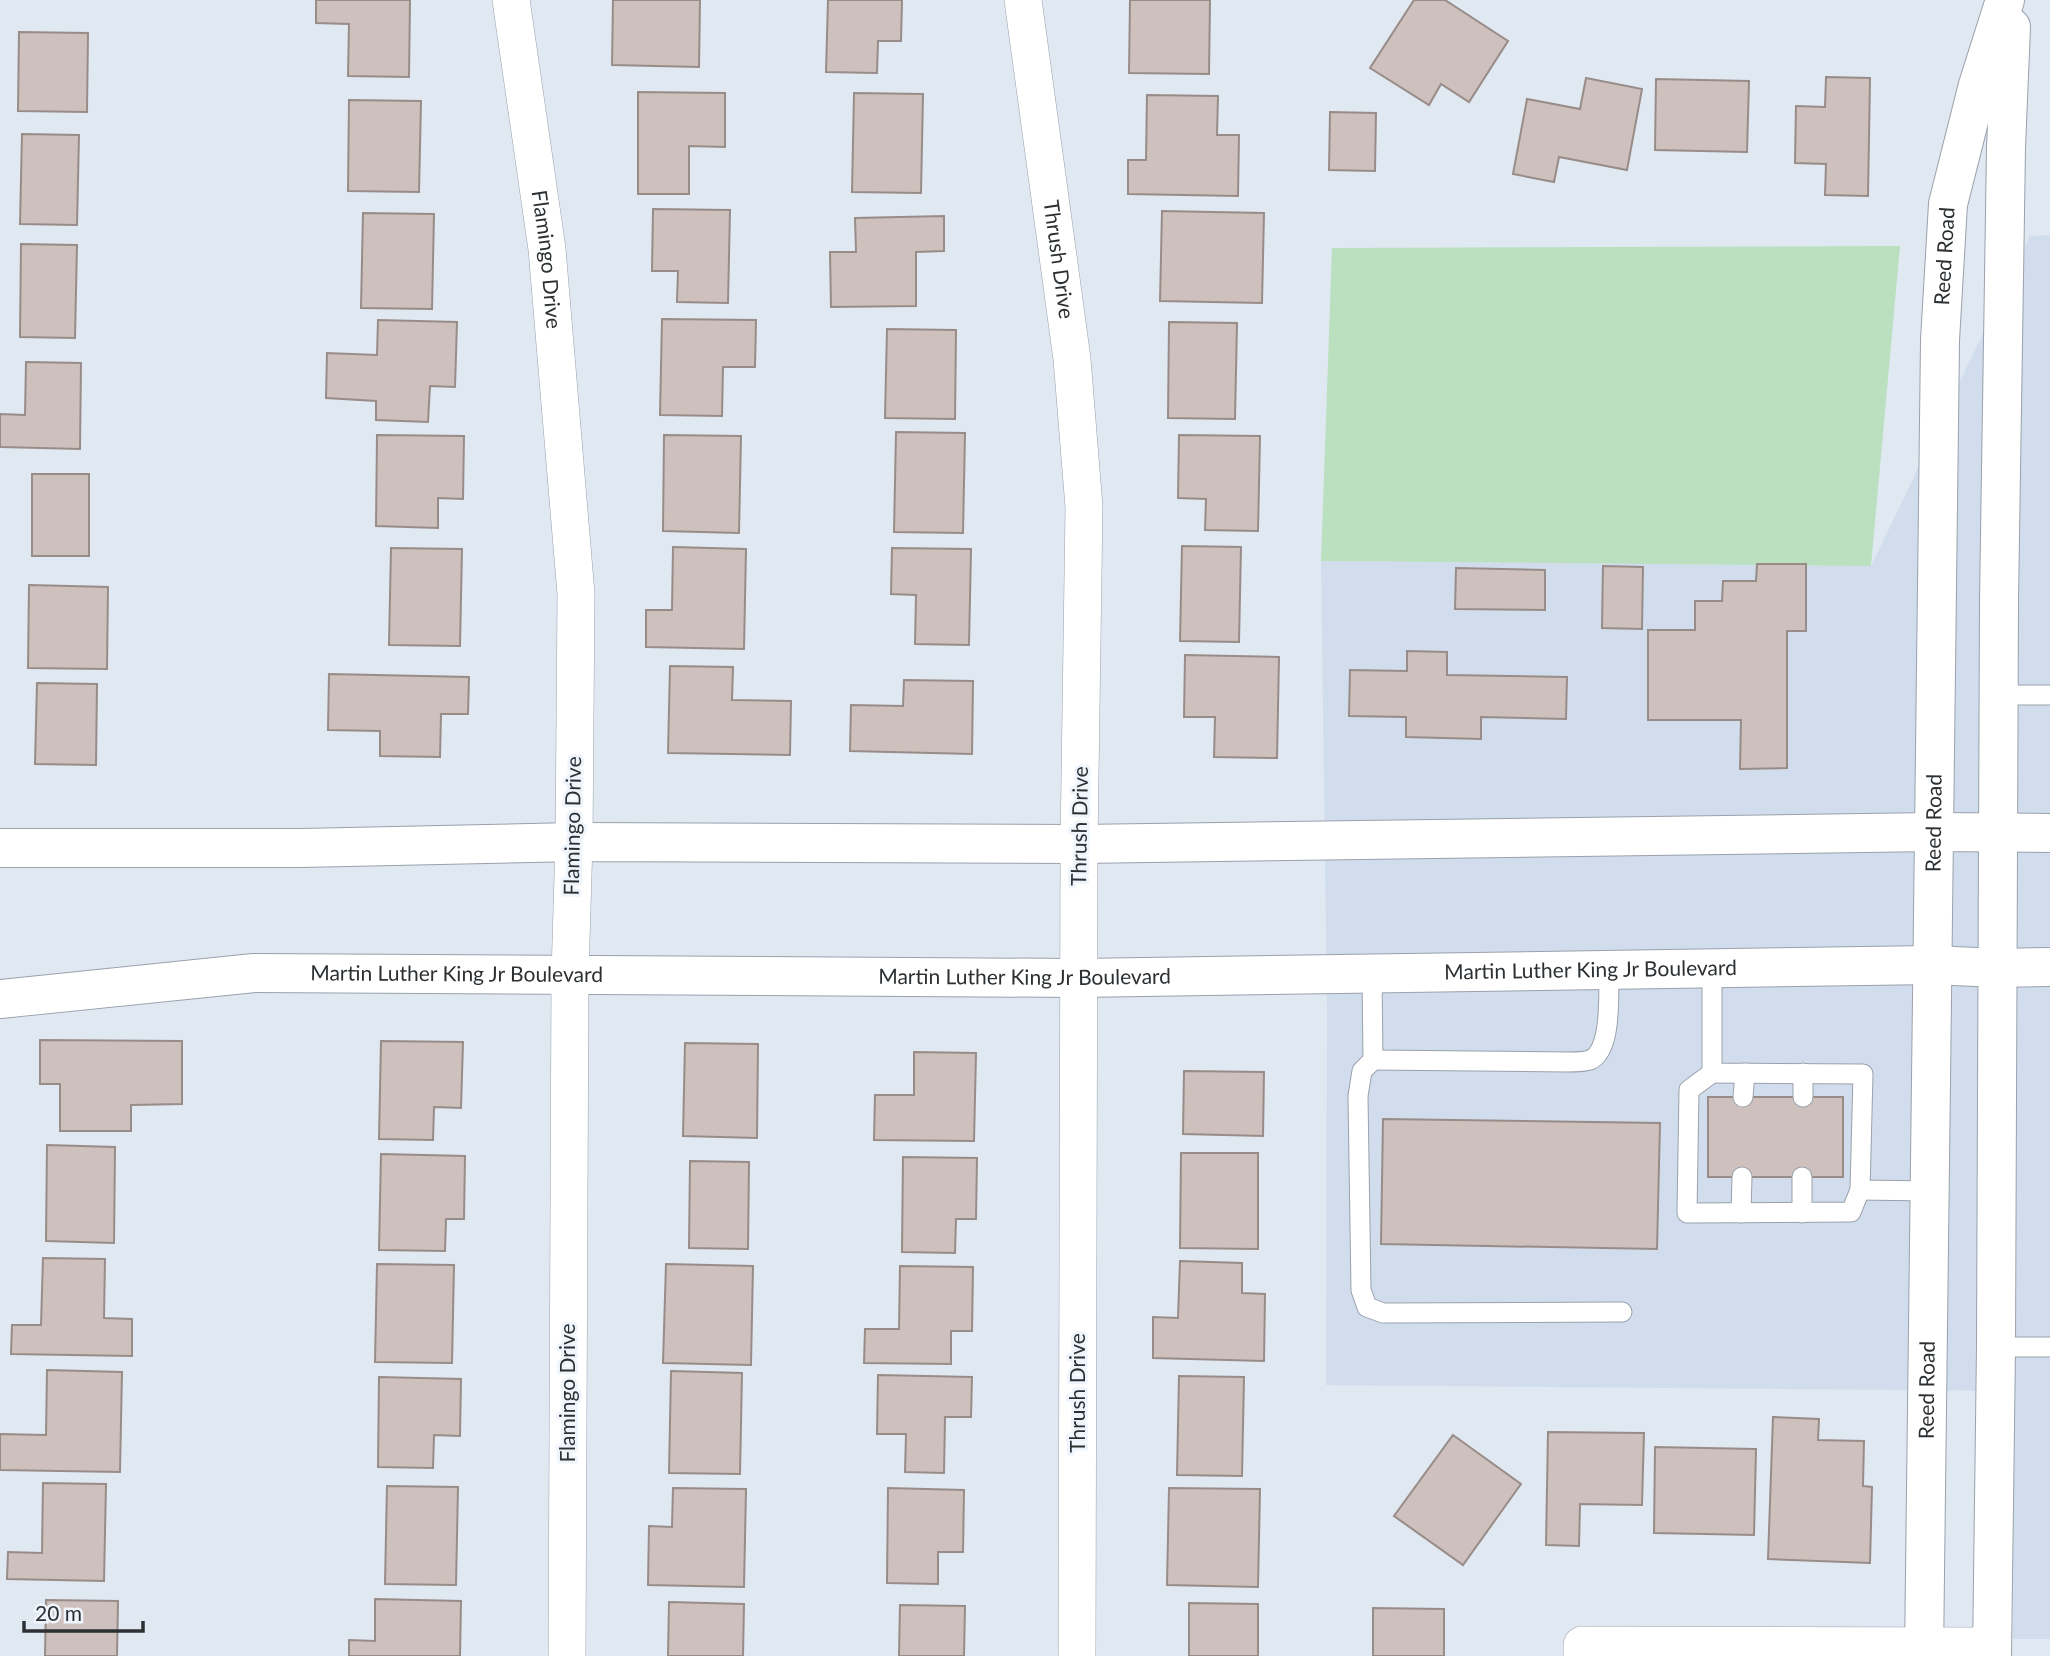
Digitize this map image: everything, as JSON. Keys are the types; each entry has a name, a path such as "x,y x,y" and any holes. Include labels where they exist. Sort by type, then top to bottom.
{"main road":[{"name":"Reed Road","path":"1924,1651 1940,340 1948,204 1978,85 2005,0"},
{"path":"1992,1651 1998,695 2006,148 2012,0"},
{"path":"0,848 301,848 574,842 1079,844 1933,832 2050,833"},
{"name":"Martin Luther King Jr Boulevard","path":"0,999 254,973 1079,978 1932,965 2050,967"}],"street":[{"name":"Flamingo Drive","path":"511,0 547,249 576,594 570,975 567,1656"},
{"name":"Thrush Drive","path":"1023,0 1072,359 1084,507 1079,844 1077,1656"},
{"path":"1582,1651 1992,1651"}],"lane":[{"path":"1998,695 2050,695"},
{"path":"1712,968 1712,1073"},
{"path":"1609,969 1606,1035 1603,1047 1591,1060 1373,1060 1362,1071 1358,1096 1361,1290 1367,1307 1383,1313 1622,1312"},
{"path":"1372,973 1373,1060"},
{"path":"1712,1073 1863,1074 1860,1190 1851,1212 1687,1213 1689,1090 1712,1073"},
{"path":"1743,1097 1745,1073"},
{"path":"1803,1073 1803,1097"},
{"path":"1741,1213 1742,1177"},
{"path":"1802,1177 1802,1213"},
{"path":"1860,1190 1929,1191"},
{"path":"1996,1346 2050,1347"}],"shaded area":[{"path":"2050,235 2050,1639 2013,1639 2014,1391 1326,1385 1327,1011 1321,561 1871,566 2030,236"}],"green space":[{"path":"1900,246 1871,566 1321,561 1332,248"}],"building":[{"path":"316,0 410,0 409,77 348,76 349,24 316,23"},
{"path":"613,0 700,0 699,67 612,65"},
{"path":"828,0 902,0 901,41 878,41 877,73 826,72"},
{"path":"1130,0 1210,0 1209,74 1129,73"},
{"path":"1414,0 1445,0 1508,41 1469,102 1441,84 1429,105 1370,68"},
{"path":"19,32 88,33 87,112 18,111"},
{"path":"1826,77 1870,78 1868,196 1825,195 1826,164 1795,163 1796,106 1825,107"},
{"path":"1586,78 1642,89 1627,170 1559,157 1554,182 1513,174 1527,99 1580,109"},
{"path":"1656,79 1749,81 1747,152 1655,150"},
{"path":"638,92 725,93 725,147 689,146 689,194 638,194"},
{"path":"854,93 923,94 921,193 852,192"},
{"path":"1147,95 1218,96 1217,135 1239,135 1238,196 1128,194 1128,160 1146,160"},
{"path":"349,100 421,101 419,192 348,191"},
{"path":"1330,112 1376,113 1375,171 1329,170"},
{"path":"22,134 79,135 77,225 20,224"},
{"path":"653,209 730,210 728,303 677,302 678,271 652,271"},
{"path":"1162,211 1264,213 1262,303 1160,301"},
{"path":"363,213 434,214 432,309 361,308"},
{"path":"944,216 944,251 916,252 916,306 831,307 830,252 856,252 855,218"},
{"path":"21,244 77,245 75,338 20,337"},
{"path":"662,319 756,320 755,367 723,367 722,416 660,415"},
{"path":"378,320 457,322 455,387 430,386 428,422 376,420 376,401 326,398 327,353 377,355"},
{"path":"1169,322 1237,323 1235,419 1168,418"},
{"path":"887,329 956,330 955,419 885,418"},
{"path":"26,362 81,363 80,449 0,447 0,414 25,415"},
{"path":"896,432 965,433 963,533 894,532"},
{"path":"377,435 464,436 463,499 438,498 438,528 376,526"},
{"path":"664,435 741,436 739,533 663,531"},
{"path":"1179,435 1260,436 1258,531 1205,530 1206,499 1178,498"},
{"path":"32,474 89,474 89,556 32,556"},
{"path":"1182,546 1241,547 1239,642 1180,641"},
{"path":"673,547 746,549 744,649 646,647 646,610 672,610"},
{"path":"391,548 462,549 460,646 389,645"},
{"path":"892,548 971,549 969,645 915,644 916,595 891,594"},
{"path":"1757,564 1806,564 1806,631 1787,631 1787,768 1740,769 1741,720 1648,720 1648,630 1695,630 1695,601 1722,601 1723,581 1756,581"},
{"path":"1603,566 1643,567 1642,629 1602,628"},
{"path":"1456,568 1545,570 1545,610 1455,609"},
{"path":"29,585 108,587 107,669 28,668"},
{"path":"1407,651 1447,652 1447,675 1567,677 1566,719 1481,717 1481,739 1406,737 1406,717 1349,716 1350,670 1407,671"},
{"path":"1185,655 1279,657 1277,758 1214,757 1215,717 1184,717"},
{"path":"670,666 733,667 732,700 791,701 790,755 668,753"},
{"path":"329,674 469,677 468,714 441,714 440,757 380,756 380,731 328,730"},
{"path":"904,680 973,681 972,754 850,751 851,705 903,706"},
{"path":"37,683 97,684 96,765 35,764"},
{"path":"40,1040 182,1041 182,1104 131,1105 131,1131 60,1131 60,1084 40,1084"},
{"path":"381,1041 463,1042 461,1108 434,1107 433,1140 379,1139"},
{"path":"685,1043 758,1044 757,1138 683,1136"},
{"path":"914,1052 976,1053 974,1141 874,1140 875,1095 914,1095"},
{"path":"1184,1071 1264,1072 1263,1136 1183,1134"},
{"path":"1708,1097 1843,1097 1843,1177 1708,1177"},
{"path":"1383,1119 1660,1123 1657,1249 1381,1244"},
{"path":"47,1145 115,1147 114,1243 46,1241"},
{"path":"1181,1153 1258,1153 1258,1249 1180,1248"},
{"path":"381,1154 465,1156 464,1219 446,1219 445,1251 379,1250"},
{"path":"903,1157 977,1158 976,1219 956,1219 955,1253 902,1252"},
{"path":"690,1161 749,1162 748,1249 689,1248"},
{"path":"43,1258 105,1259 104,1318 132,1319 132,1356 11,1354 12,1325 41,1325"},
{"path":"1180,1261 1242,1263 1242,1293 1265,1294 1264,1361 1153,1358 1153,1317 1178,1318"},
{"path":"377,1264 454,1265 452,1363 375,1362"},
{"path":"666,1264 753,1266 751,1365 663,1363"},
{"path":"900,1266 973,1267 972,1331 951,1331 951,1364 864,1363 865,1329 899,1329"},
{"path":"47,1370 122,1372 120,1472 0,1470 0,1434 46,1435"},
{"path":"671,1371 742,1373 740,1474 669,1473"},
{"path":"878,1375 972,1377 971,1417 945,1417 944,1473 905,1472 906,1434 877,1434"},
{"path":"1179,1376 1244,1377 1242,1476 1177,1475"},
{"path":"379,1377 461,1379 460,1436 434,1435 433,1468 378,1467"},
{"path":"1773,1417 1819,1419 1818,1440 1864,1441 1863,1486 1872,1487 1870,1563 1768,1559"},
{"path":"1548,1432 1644,1433 1642,1505 1580,1504 1579,1546 1546,1545"},
{"path":"1453,1435 1521,1484 1463,1565 1394,1516"},
{"path":"1655,1447 1756,1449 1754,1535 1654,1533"},
{"path":"43,1483 106,1484 104,1581 7,1579 8,1552 42,1553"},
{"path":"387,1486 458,1487 456,1585 385,1584"},
{"path":"673,1488 746,1489 744,1587 648,1585 649,1526 672,1527"},
{"path":"888,1488 964,1490 963,1552 938,1552 938,1584 887,1583"},
{"path":"1169,1488 1260,1489 1258,1587 1167,1585"},
{"path":"375,1599 461,1601 460,1656 349,1656 349,1640 375,1641"},
{"path":"46,1600 118,1601 117,1656 45,1656"},
{"path":"669,1602 744,1604 743,1656 668,1656"},
{"path":"1189,1603 1258,1604 1258,1656 1189,1656"},
{"path":"900,1605 965,1606 964,1656 899,1656"},
{"path":"1373,1608 1444,1609 1444,1656 1373,1656"}]}
